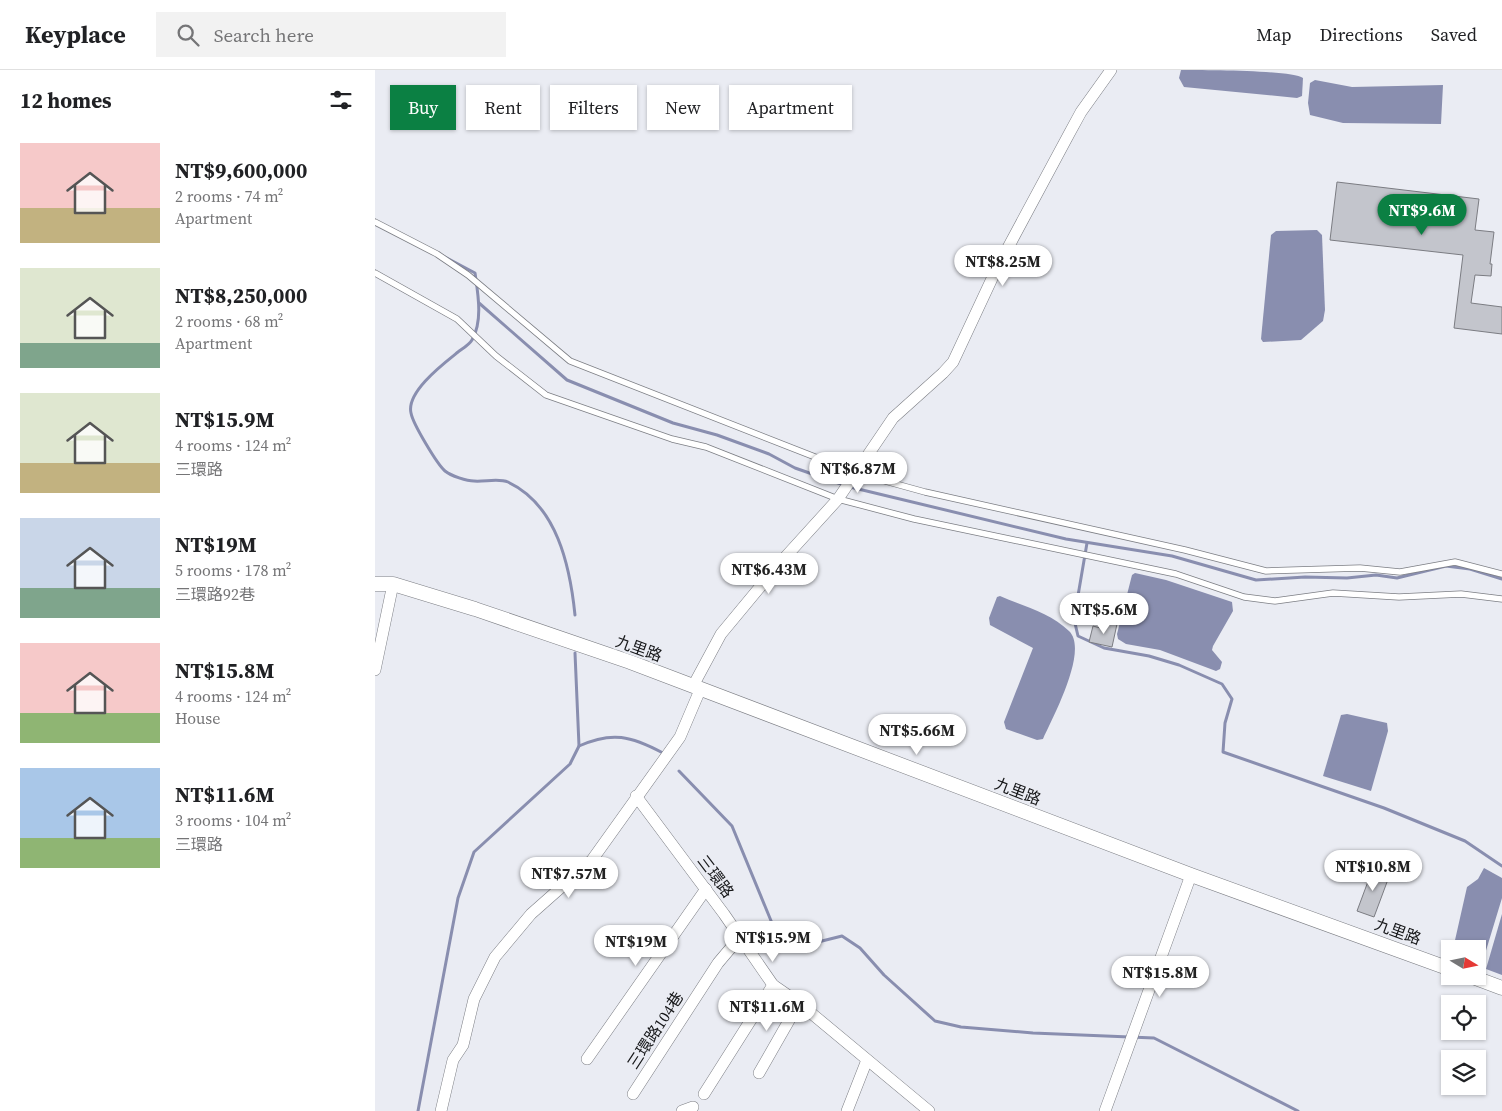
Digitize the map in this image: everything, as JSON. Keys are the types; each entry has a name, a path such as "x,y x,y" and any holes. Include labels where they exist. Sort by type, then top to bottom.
{"street":[{"path":"441,1111 453,1060 463,1045 474,999 495,957 531,914 592,860 680,737 696,688 721,634 789,552 838,499 893,418 953,362 992,278 1069,134 1081,112 1111,70"},
{"name":"九里路","path":"375,584 393,584 484,612 696,688 1191,876 1441,966"},
{"path":"375,670 393,584"},
{"name":"三環路","path":"636,796 706,889 773,985 799,1003 929,1111"},
{"path":"1105,1111 1191,876"},
{"path":"587,1059 706,889"},
{"name":"三環路104巷","path":"633,1094 718,963 740,937"},
{"path":"1486,982 1502,988"},
{"path":"704,1094 773,985"},
{"path":"759,1073 799,1003"},
{"path":"847,1111 867,1060"}],"lane":[{"path":"375,222 437,254 468,275 570,361 856,474 935,494 1185,550 1266,571 1360,568 1400,572 1455,562 1502,574"},
{"path":"375,273 457,319 496,356 546,395 672,439 706,447 838,499 913,519 1176,574 1244,597 1275,601 1333,594 1399,597 1461,594 1502,599"}],"water":[{"path":"1181,70 1246,71 1295,75 1303,78 1302,96 1297,98 1184,87 1179,78"},
{"path":"1315,80 1352,87 1443,85 1441,124 1343,123 1310,115 1308,103 1310,83"},
{"path":"1317,230 1322,235 1325,310 1323,321 1301,340 1263,342 1261,339 1271,235 1276,231"},
{"path":"1135,573 1166,580 1232,602 1233,611 1212,650 1222,662 1220,669 1216,671 1160,650 1126,644 1118,639 1117,634 1132,575"},
{"path":"1000,596 1054,619 1069,631 1074,640 1075,653 1067,684 1043,739 1037,740 1006,729 1004,722 1033,648 990,625 989,618 997,597"},
{"path":"1347,714 1387,723 1388,731 1371,791 1323,776 1341,715"},
{"path":"1484,868 1502,878 1502,898 1486,951 1486,940 1455,940 1467,887 1478,879"},
{"path":"1502,914 1502,975 1486,969"}],"building":[{"path":"1337,182 1479,199 1475,230 1494,232 1490,264 1492,264 1491,276 1475,275 1471,303 1502,307 1502,334 1454,328 1463,255 1330,240"},
{"path":"1106,621 1117,624 1112,647 1089,642 1093,626 1104,629"},
{"path":"1373,868 1390,874 1374,917 1357,911"}],"waterway":[{"path":"443,256 475,273 479,307 478,324 471,342 435,371 420,388 414,396 411,413 431,452 445,471 459,478 471,481 500,480 508,482 525,492 538,506 549,521 565,557 575,615"},
{"path":"479,303 567,380 673,423 717,435 769,454 795,468 844,485"},
{"path":"850,487 1066,539 1172,556 1256,580 1305,577 1347,578 1376,575 1397,578 1446,566 1470,569 1502,579"},
{"path":"1087,543 1074,619 1078,636 1104,648 1149,656 1179,665 1222,684 1232,699 1225,723 1223,752 1384,808 1465,841 1502,866"},
{"path":"418,1111 458,898 474,852 570,764 579,746 575,653"},
{"path":"579,746 602,738 621,737 631,739 663,753"},
{"path":"679,771 732,826 774,928 784,941 806,945 842,936 860,948 884,975 935,1021 961,1027 1033,1033 1154,1038 1298,1111"}]}
